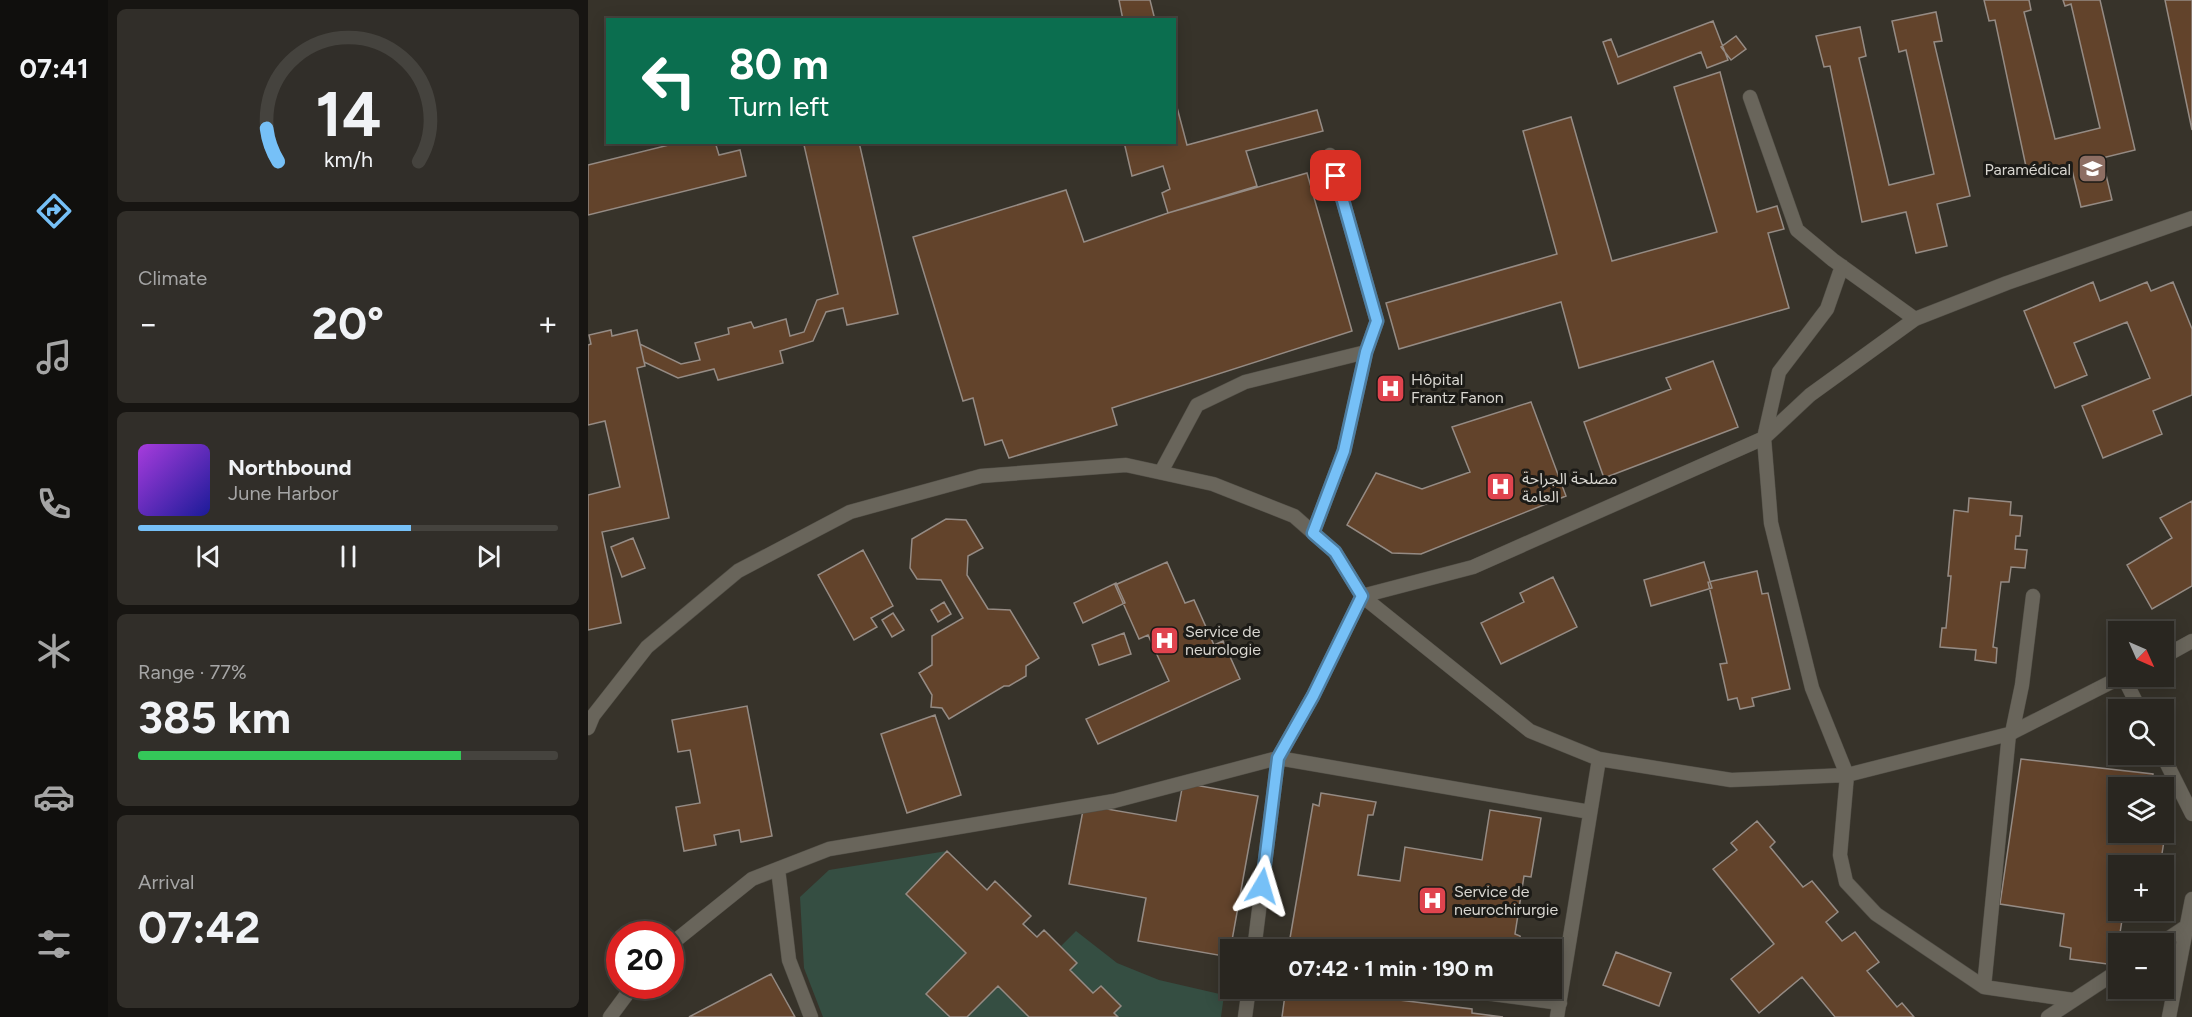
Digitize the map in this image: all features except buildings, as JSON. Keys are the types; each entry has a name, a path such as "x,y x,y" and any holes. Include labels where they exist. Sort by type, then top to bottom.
{"lane":[{"path":"1750,97 1797,230 1915,320"},
{"path":"1313,533 1344,451 1366,352 1377,321 1330,155"},
{"path":"1255,939 1278,758 1313,696 1362,596 1473,567 1764,438 1810,395 1915,320 2007,283 2192,218"},
{"path":"1842,266 1827,309 1779,372 1764,438 1772,523 1809,677 1847,775 1840,855 1846,882 1876,915 1983,987 2073,1000"},
{"path":"1161,472 1197,405 1245,382 1366,352"},
{"path":"588,728 593,716 647,647 738,571 850,512 981,476 1126,465 1213,484 1294,516 1335,552 1362,596 1530,731 1599,759 1731,780 1847,775 2010,734 2123,676 2134,699"},
{"path":"1983,987 2010,734 2022,685 2033,596"},
{"path":"2174,651 2192,641"},
{"path":"684,934 752,879 829,849 1114,801 1278,758 1590,812"},
{"path":"1557,1017 1599,759"},
{"path":"2168,765 2192,814"},
{"path":"778,869 789,960 811,1017"},
{"path":"2169,1017 2192,899"},
{"path":"2174,935 2187,926"},
{"path":"2048,1017 2108,977"},
{"path":"610,1017 623,999"},
{"path":"1245,1017 1247,999"},
{"path":"1536,999 1560,1002"}],"green space":[{"path":"947,851 906,894 966,953 927,994 950,1017 823,1017 804,968 800,897 829,870"},
{"path":"1076,931 1117,963 1159,980 1220,994 1220,999 1223,999 1221,1017 1118,1017 1114,1013 1121,1005 1101,986 1093,993 1070,970 1077,963 1061,946"},
{"path":"998,986 1029,1017 967,1017"}],"place":[{"name":"Paramédical","path":"2092,169"},
{"name":"Hôpital Frantz Fanon","path":"1390,388"},
{"name":"مصلحة الجراحة العامة","path":"1501,487"},
{"name":"Service de neurologie","path":"1164,640"},
{"name":"Service de neurochirurgie","path":"1433,900"}],"route":[{"path":"1262,886 1278,758 1313,696 1362,596 1335,552 1313,533 1344,451 1366,352 1377,321 1336,176"}]}
